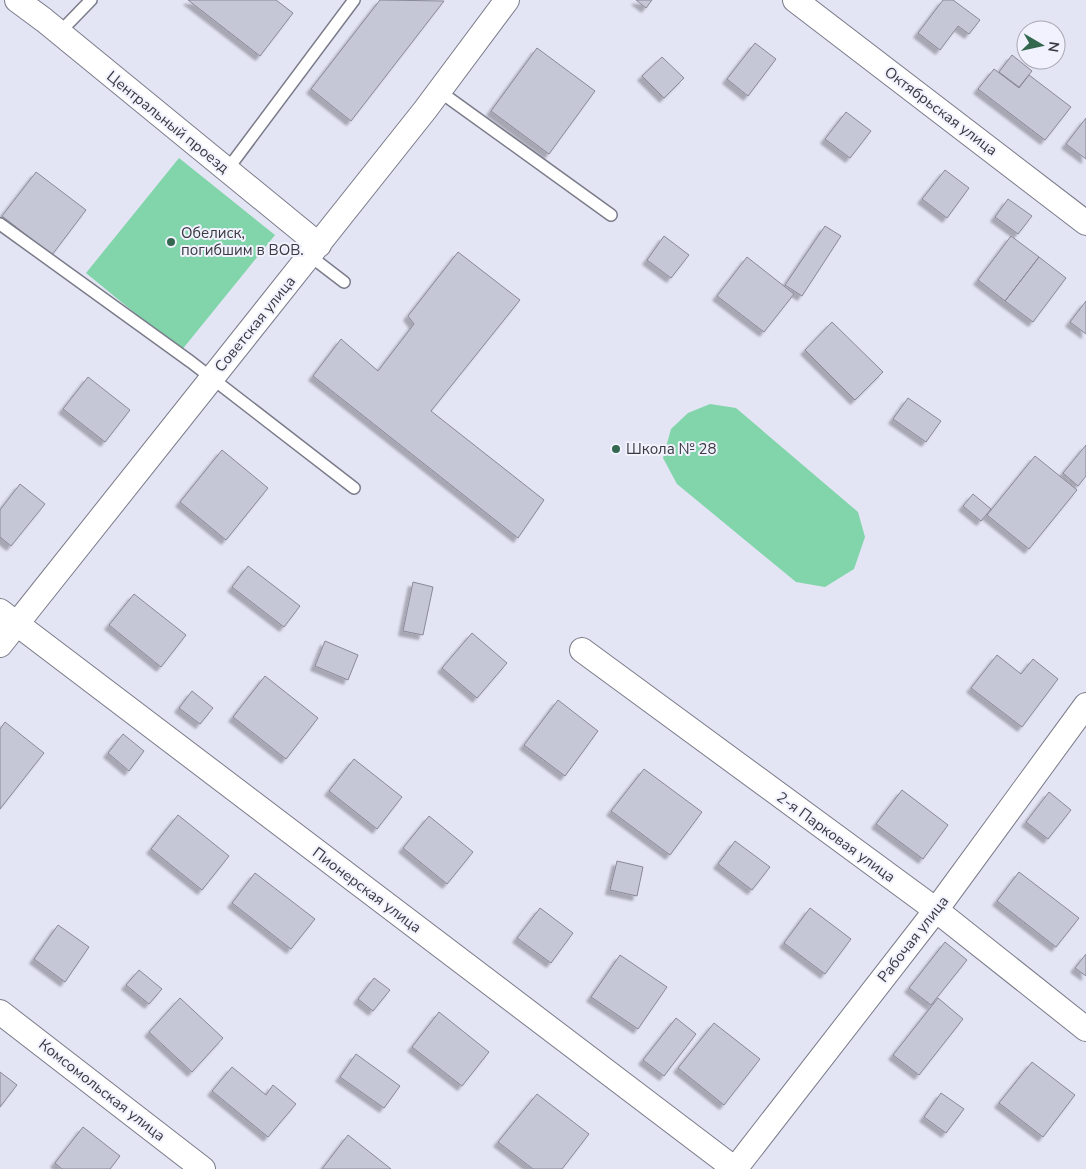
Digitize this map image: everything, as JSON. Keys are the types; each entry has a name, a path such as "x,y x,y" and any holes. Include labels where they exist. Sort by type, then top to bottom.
{"street":[{"name":"Центральный проезд","path":"17,0 227,170 314,250"},
{"name":"Октябрьская улица","path":"796,0 1086,223"},
{"name":"Советская улица","path":"0,645 9,617 211,378 314,250 439,91 499,3"},
{"name":"Пионерская улица","path":"9,617 735,1169"},
{"name":"2-я Парковая улица","path":"582,650 936,910 1086,1029"},
{"name":"Рабочая улица","path":"735,1169 936,910 1086,706"},
{"name":"Комсомольская улица","path":"0,1012 203,1169"}],"lane":[{"path":"59,33 91,0"},
{"path":"227,170 354,0"},
{"path":"439,91 611,215"},
{"path":"0,224 211,378 354,488"},
{"path":"314,250 344,282"}],"green space":[{"path":"179,158 275,235 181,351 86,273"},
{"path":"710,404 736,408 858,512 865,537 854,569 825,587 796,582 677,484 663,458 671,429 688,413"}],"building":[{"path":"188,0 276,0 293,13 260,56"},
{"path":"380,0 444,1 351,121 311,89"},
{"path":"636,0 652,0 646,8"},
{"path":"943,0 953,0 980,20 969,34 958,26 940,50 918,33"},
{"path":"755,43 776,59 748,96 727,79"},
{"path":"537,48 595,91 549,154 491,111"},
{"path":"1012,55 1016,58 1016,70 1032,71 1019,87 999,72"},
{"path":"662,57 684,78 664,98 642,76"},
{"path":"994,69 1019,88 1029,75 1071,107 1045,140 978,89"},
{"path":"846,112 871,131 850,158 825,139"},
{"path":"1086,118 1086,159 1066,144"},
{"path":"945,170 969,188 947,218 922,199"},
{"path":"36,172 86,210 52,255 2,216"},
{"path":"1008,199 1032,216 1018,234 995,217"},
{"path":"825,226 841,236 802,296 785,285"},
{"path":"664,236 689,255 671,278 647,260"},
{"path":"1011,236 1039,257 1005,301 978,280"},
{"path":"458,252 520,300 431,411 544,500 518,538 313,376 341,339 378,371 414,324 408,316"},
{"path":"747,257 794,294 764,332 717,296"},
{"path":"1039,257 1066,278 1033,322 1005,301"},
{"path":"1086,301 1086,334 1070,322"},
{"path":"832,322 883,372 855,400 805,350"},
{"path":"88,377 130,410 105,442 63,409"},
{"path":"908,398 941,421 926,442 893,419"},
{"path":"1086,445 1086,476 1078,486 1063,473"},
{"path":"222,450 268,488 226,540 180,502"},
{"path":"1035,456 1077,490 1029,549 987,515"},
{"path":"20,484 45,504 11,546 0,537 0,510"},
{"path":"973,494 991,509 981,521 963,506"},
{"path":"248,566 300,606 284,627 232,587"},
{"path":"413,582 433,587 423,635 403,631"},
{"path":"134,594 186,635 161,667 109,625"},
{"path":"472,633 507,663 477,698 442,668"},
{"path":"325,641 358,655 348,680 315,666"},
{"path":"997,655 1021,674 1033,659 1058,679 1022,727 971,688"},
{"path":"265,676 318,718 286,759 233,717"},
{"path":"192,691 213,708 200,724 179,708"},
{"path":"558,700 598,731 565,776 524,745"},
{"path":"5,722 44,753 0,809 0,729"},
{"path":"123,734 144,751 129,771 108,753"},
{"path":"354,759 402,797 377,829 329,791"},
{"path":"644,769 702,812 670,855 611,811"},
{"path":"902,790 948,825 923,859 876,824"},
{"path":"1049,792 1071,810 1048,839 1026,822"},
{"path":"178,815 229,856 202,890 151,849"},
{"path":"429,816 473,852 447,884 403,848"},
{"path":"735,841 770,867 752,890 718,864"},
{"path":"617,861 643,867 637,896 610,890"},
{"path":"1019,872 1079,918 1056,947 997,901"},
{"path":"255,873 315,919 291,949 232,903"},
{"path":"540,908 573,933 551,963 517,938"},
{"path":"810,908 851,939 825,974 784,943"},
{"path":"58,925 89,947 65,982 34,959"},
{"path":"945,942 967,960 931,1005 909,988"},
{"path":"1086,954 1086,976 1075,968"},
{"path":"620,955 667,987 638,1029 591,997"},
{"path":"139,970 162,989 149,1004 126,985"},
{"path":"374,978 390,990 373,1011 358,999"},
{"path":"180,998 223,1038 192,1072 149,1032"},
{"path":"938,998 963,1019 919,1075 893,1055"},
{"path":"439,1012 489,1052 462,1086 412,1047"},
{"path":"676,1018 696,1034 664,1076 643,1060"},
{"path":"714,1023 760,1059 724,1105 678,1068"},
{"path":"356,1054 400,1086 384,1108 340,1077"},
{"path":"1032,1062 1075,1095 1043,1137 999,1103"},
{"path":"232,1067 266,1095 273,1085 296,1104 268,1137 212,1091"},
{"path":"0,1072 17,1085 0,1107"},
{"path":"941,1093 964,1109 946,1133 924,1117"},
{"path":"537,1094 589,1134 562,1169 533,1169 498,1142"},
{"path":"83,1127 120,1156 110,1169 62,1169 55,1163"},
{"path":"348,1135 391,1169 322,1169"}],"place":[{"name":"Обелиск, погибшим в ВОВ.","path":"171,242"},
{"name":"Школа № 28","path":"616,449"}]}
